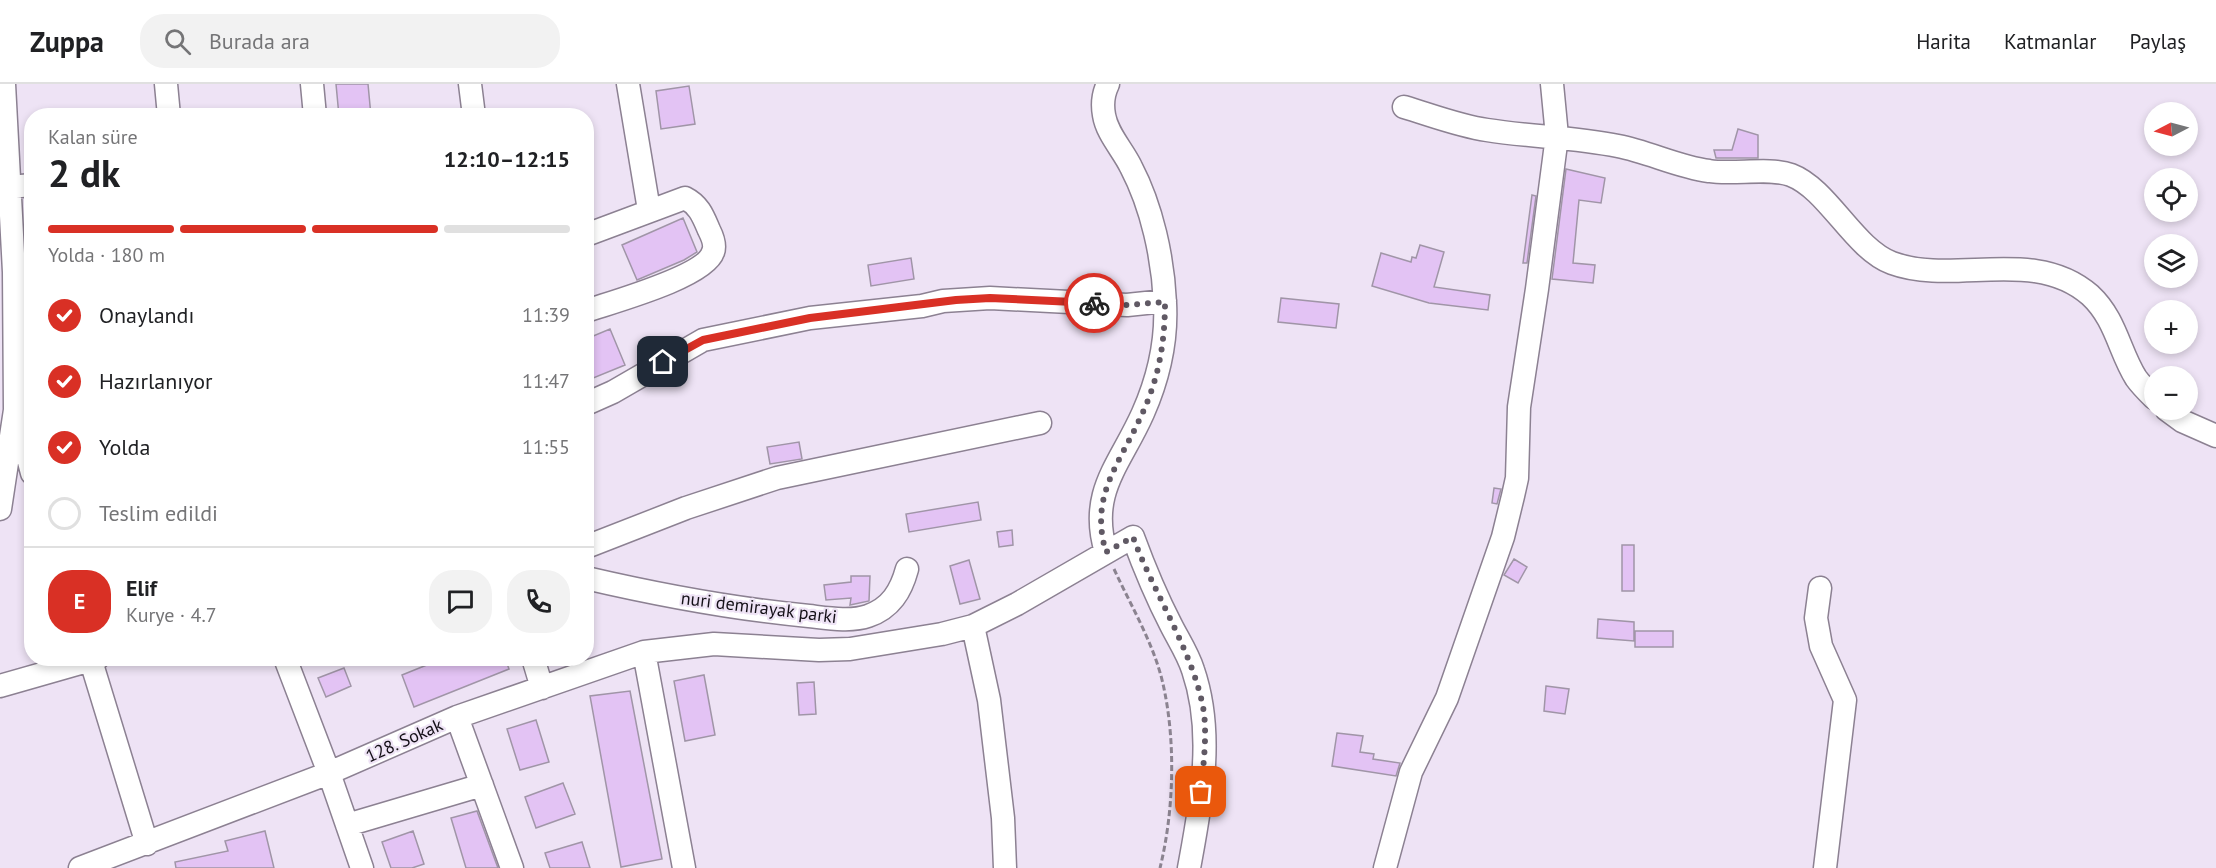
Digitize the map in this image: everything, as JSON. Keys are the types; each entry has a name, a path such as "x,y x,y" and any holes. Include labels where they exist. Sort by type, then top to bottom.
{"street":[{"path":"0,510 7,468 8,411 23,328 7,272 21,186 4,138 3,84"},
{"path":"166,84 169,108"},
{"path":"312,84 314,108"},
{"path":"470,84 473,108"},
{"path":"628,84 649,210"},
{"path":"1106,552 1099,518 1102,498 1155,382 1162,350 1165,302 1145,200 1131,166 1104,117 1102,102 1108,84"},
{"path":"1385,868 1411,772 1447,698 1503,537 1517,478 1519,407 1528,333 1538,289 1557,136 1552,84"},
{"path":"1404,107 1484,130 1518,135 1557,136 1620,146 1708,171 1790,174 1805,183 1881,259 1899,266 1971,270 2026,269 2059,276 2089,295 2105,313 2121,341 2136,377 2144,386"},
{"path":"594,232 685,198 695,203 713,238 714,250 708,262 661,287 594,308"},
{"path":"594,400 613,392 703,340 810,318 979,298 1127,305 1165,302"},
{"path":"8,411 24,451"},
{"path":"2181,420 2216,436"},
{"path":"594,544 686,508 777,478 1040,423"},
{"path":"7,468 24,469"},
{"path":"457,717 644,652 714,644 819,650 901,642 973,626 1017,604 1133,537 1146,572 1192,669 1204,714 1204,753 1199,812 1190,868"},
{"name":"nuri demirayak parki","path":"594,580 633,589 784,614 856,618 868,616 890,604 903,584 907,569"},
{"path":"1820,588 1816,618 1821,646 1845,700 1825,868"},
{"path":"973,626 989,700 1003,818 1005,868"},
{"path":"644,652 684,868"},
{"path":"0,686 72,666"},
{"path":"95,666 141,854"},
{"path":"288,666 362,868"},
{"path":"536,666 542,688"},
{"name":"128. Sokak","path":"80,868 141,854 457,717 512,868"},
{"path":"347,825 482,785"}],"path":[{"path":"1106,552 1152,651 1163,683 1169,738 1170,785 1168,823 1160,868"}],"building":[{"path":"336,84 368,84 370,108 338,108"},
{"path":"689,86 695,124 661,129 656,91"},
{"path":"1738,129 1758,135 1758,158 1716,158 1714,150 1732,150"},
{"path":"1566,169 1605,178 1601,203 1579,200 1573,263 1595,265 1593,283 1552,279"},
{"path":"1532,195 1536,196 1527,263 1523,263"},
{"path":"683,218 697,252 637,280 622,245"},
{"path":"1420,245 1444,252 1434,287 1490,295 1488,310 1429,303 1372,286 1381,253 1411,262 1412,257 1416,258"},
{"path":"911,258 914,279 871,286 868,265"},
{"path":"1281,298 1339,304 1336,328 1278,322"},
{"path":"610,329 625,365 594,378 594,336"},
{"path":"799,442 802,459 770,464 767,447"},
{"path":"1494,488 1501,489 1497,504 1492,503"},
{"path":"978,502 981,520 909,532 906,514"},
{"path":"1012,530 1013,545 999,547 997,532"},
{"path":"1622,545 1634,545 1634,591 1622,591"},
{"path":"1514,559 1527,567 1518,583 1504,575"},
{"path":"969,560 980,599 960,604 950,566"},
{"path":"851,576 870,576 869,601 850,605 851,598 826,600 824,585 851,582"},
{"path":"1598,619 1634,622 1634,641 1597,638"},
{"path":"1635,631 1673,631 1673,647 1635,647"},
{"path":"424,666 508,666 509,669 414,707 402,675"},
{"path":"344,668 351,686 326,697 318,678"},
{"path":"704,675 715,735 685,741 674,681"},
{"path":"814,682 816,714 799,715 797,683"},
{"path":"1546,686 1569,689 1565,714 1544,711"},
{"path":"630,691 662,859 621,867 590,696"},
{"path":"536,720 549,762 520,770 507,729"},
{"path":"1337,733 1363,736 1360,752 1374,754 1373,759 1400,763 1396,776 1332,766"},
{"path":"563,783 575,814 536,828 525,797"},
{"path":"477,811 498,868 466,868 451,818"},
{"path":"265,831 274,868 176,868 175,862 228,851 225,841"},
{"path":"413,831 424,864 412,868 391,868 382,842"},
{"path":"582,842 590,868 550,868 545,853"}],"way so far":[{"path":"1094,303 1127,305 1165,302 1162,350 1155,382 1142,414 1108,482 1102,498 1099,518 1106,552 1133,537 1146,572 1192,669 1204,714 1201,792"}],"route":[{"path":"663,362 703,340 790,324 810,318 921,306 943,301 990,298 1094,303"}]}
